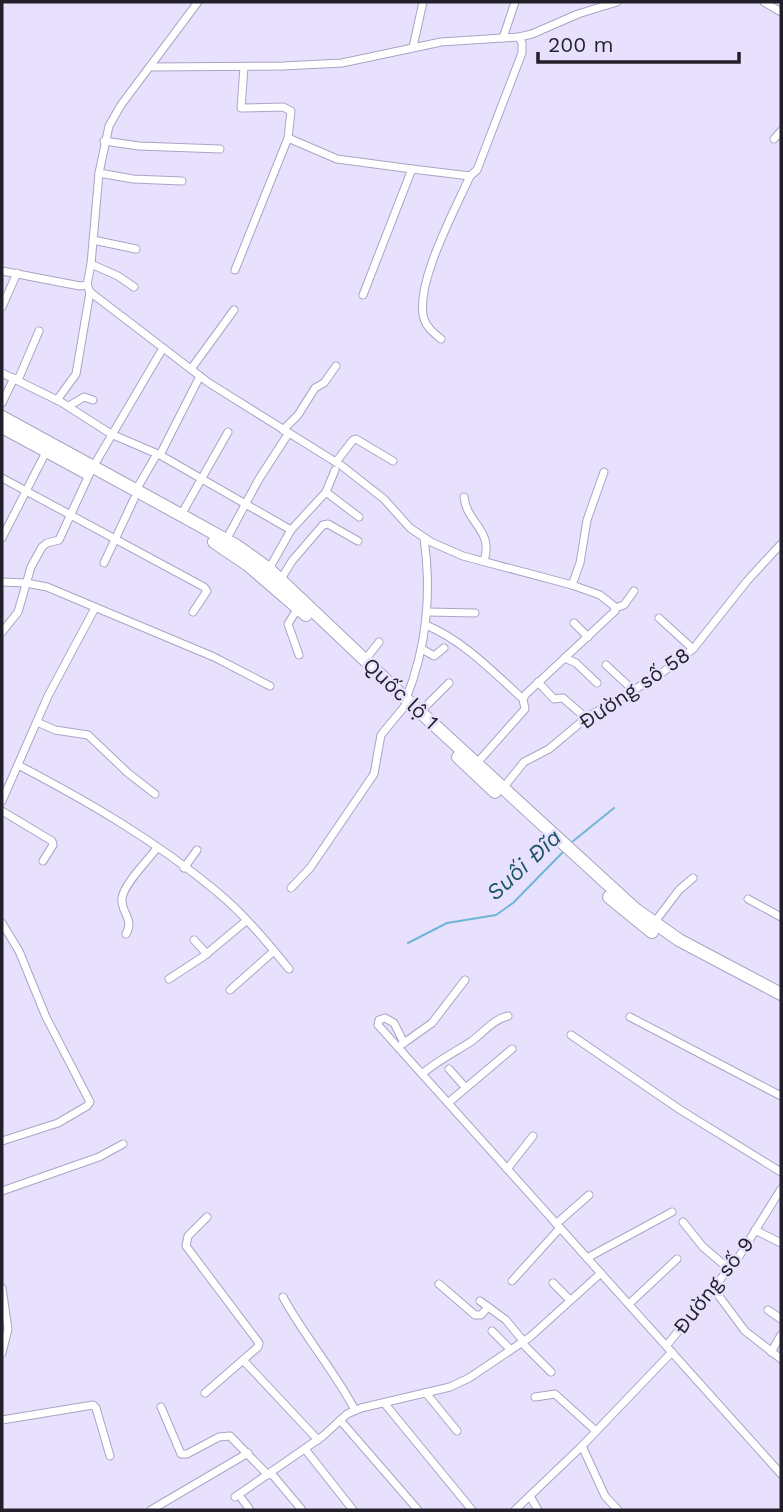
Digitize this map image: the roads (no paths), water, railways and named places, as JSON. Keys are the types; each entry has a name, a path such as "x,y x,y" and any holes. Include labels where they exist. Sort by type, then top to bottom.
{"highway":[{"name":"Quốc lộ 1","path":"2,417 230,552 405,703 570,855 654,924 781,994"},
{"name":"Quốc lộ 1","path":"2,427 47,452 91,471"},
{"name":"Quốc lộ 1","path":"135,495 181,515 226,540 269,569 365,660 405,703 421,712 477,763 559,845"},
{"name":"Quốc lộ 1","path":"570,855 632,918 667,943 781,1002"}],"street":[{"path":"57,400 76,374 89,288 99,173 109,126 121,105 198,2"},
{"path":"413,47 423,2"},
{"path":"503,38 515,2"},
{"path":"151,67 244,67 365,60 413,47 457,40 519,37 617,2"},
{"path":"764,2 781,12"},
{"path":"441,339 424,322 421,300 428,273 470,176 478,167 522,53 519,37"},
{"path":"235,270 288,138 292,115 286,108 241,108 244,67"},
{"path":"774,139 781,131"},
{"path":"288,138 337,159 470,176"},
{"path":"104,141 220,149"},
{"path":"363,295 412,169"},
{"path":"99,173 182,181"},
{"path":"93,240 136,249"},
{"path":"91,264 118,276 134,287"},
{"path":"2,271 89,288 200,376 384,499 401,519 424,538 444,549 572,585 600,595 615,608"},
{"path":"2,307 17,273"},
{"path":"191,369 234,310"},
{"path":"2,403 39,331"},
{"path":"2,632 18,612 31,567 47,543 60,540 91,471 163,348"},
{"path":"226,540 285,432 315,388 324,383 335,366"},
{"path":"2,373 69,406 111,434 158,454 291,530"},
{"path":"104,563 135,495 200,376"},
{"path":"69,406 84,397 93,400"},
{"path":"181,515 228,432"},
{"path":"269,569 291,530 326,492 335,466 353,440 356,439 393,461"},
{"path":"2,538 47,452"},
{"path":"572,585 580,563 587,520 604,472"},
{"path":"2,478 204,587 207,591 193,612"},
{"path":"326,492 359,517"},
{"path":"464,497 465,506 487,543 484,561"},
{"path":"281,579 292,561 323,525 328,524 358,541"},
{"path":"291,888 310,868 374,774 381,735 405,703 416,674 428,612 429,573 424,538"},
{"name":"Đường số 58","path":"503,788 524,762 549,749 586,718 670,667 692,649 781,544"},
{"path":"2,582 47,587 232,665 270,686"},
{"path":"523,699 615,611 615,608 624,605 634,591"},
{"path":"2,801 37,722 95,608"},
{"path":"298,608 288,624 299,656"},
{"path":"428,612 475,613"},
{"path":"659,618 692,649"},
{"path":"574,623 588,637"},
{"path":"426,625 445,634 469,651 523,699 525,709 477,763"},
{"path":"365,660 379,642"},
{"path":"422,649 433,656 444,648"},
{"path":"565,658 576,663 597,683"},
{"path":"606,665 633,690"},
{"path":"538,682 554,699 563,698 586,718"},
{"path":"421,712 449,683"},
{"path":"37,722 55,730 88,735 155,794"},
{"path":"18,765 75,795 157,848 216,892 289,969"},
{"path":"2,811 52,841 53,845 43,861"},
{"path":"126,934 130,924 122,902 124,892 157,848"},
{"path":"184,868 197,850"},
{"path":"654,924 679,890 693,878"},
{"path":"748,899 781,917"},
{"path":"169,979 207,954 246,921"},
{"path":"2,923 19,951 50,1025 90,1102 88,1106 58,1122 2,1141"},
{"path":"194,940 207,954"},
{"path":"230,990 274,951"},
{"path":"465,980 432,1023 401,1045 422,1074 781,1474"},
{"path":"422,1074 500,1018 508,1016"},
{"path":"631,1017 781,1096"},
{"path":"571,1035 679,1109 781,1172"},
{"path":"448,1103 512,1049"},
{"path":"449,1069 465,1087"},
{"path":"507,1169 533,1136"},
{"path":"2,1191 99,1157 123,1144"},
{"name":"Đường số 9","path":"515,1510 596,1432 669,1348 729,1269 781,1189"},
{"path":"512,1281 558,1226 589,1195"},
{"path":"587,1258 672,1212"},
{"path":"205,1393 258,1347 259,1343 186,1247 188,1236 207,1217"},
{"path":"683,1222 703,1247 729,1269"},
{"path":"755,1230 781,1243"},
{"path":"629,1304 677,1259"},
{"path":"250,1510 239,1498 318,1440 340,1420 355,1410 461,1382 523,1342 601,1273"},
{"path":"553,1283 570,1300"},
{"path":"439,1284 475,1315 481,1315 488,1307"},
{"path":"713,1289 746,1331 781,1359"},
{"path":"2,1290 8,1320 2,1353"},
{"path":"283,1297 355,1410"},
{"path":"480,1301 506,1320 551,1372"},
{"path":"768,1310 781,1319"},
{"path":"492,1331 510,1349"},
{"path":"771,1352 781,1335"},
{"path":"243,1360 318,1440"},
{"path":"426,1393 457,1431"},
{"path":"535,1397 555,1394 596,1432"},
{"path":"385,1404 472,1510"},
{"path":"2,1420 93,1405 110,1456"},
{"path":"162,1406 181,1454 226,1435 233,1437 302,1510"},
{"path":"340,1420 418,1510"},
{"path":"582,1446 605,1496 618,1510"},
{"path":"305,1449 353,1510"},
{"path":"151,1510 248,1453"},
{"path":"530,1496 538,1510"}],"waterway":[{"name":"Suối Đĩa","path":"572,842 614,808"},
{"name":"Suối Đĩa","path":"408,943 447,923 496,915 513,903 563,852"}]}
